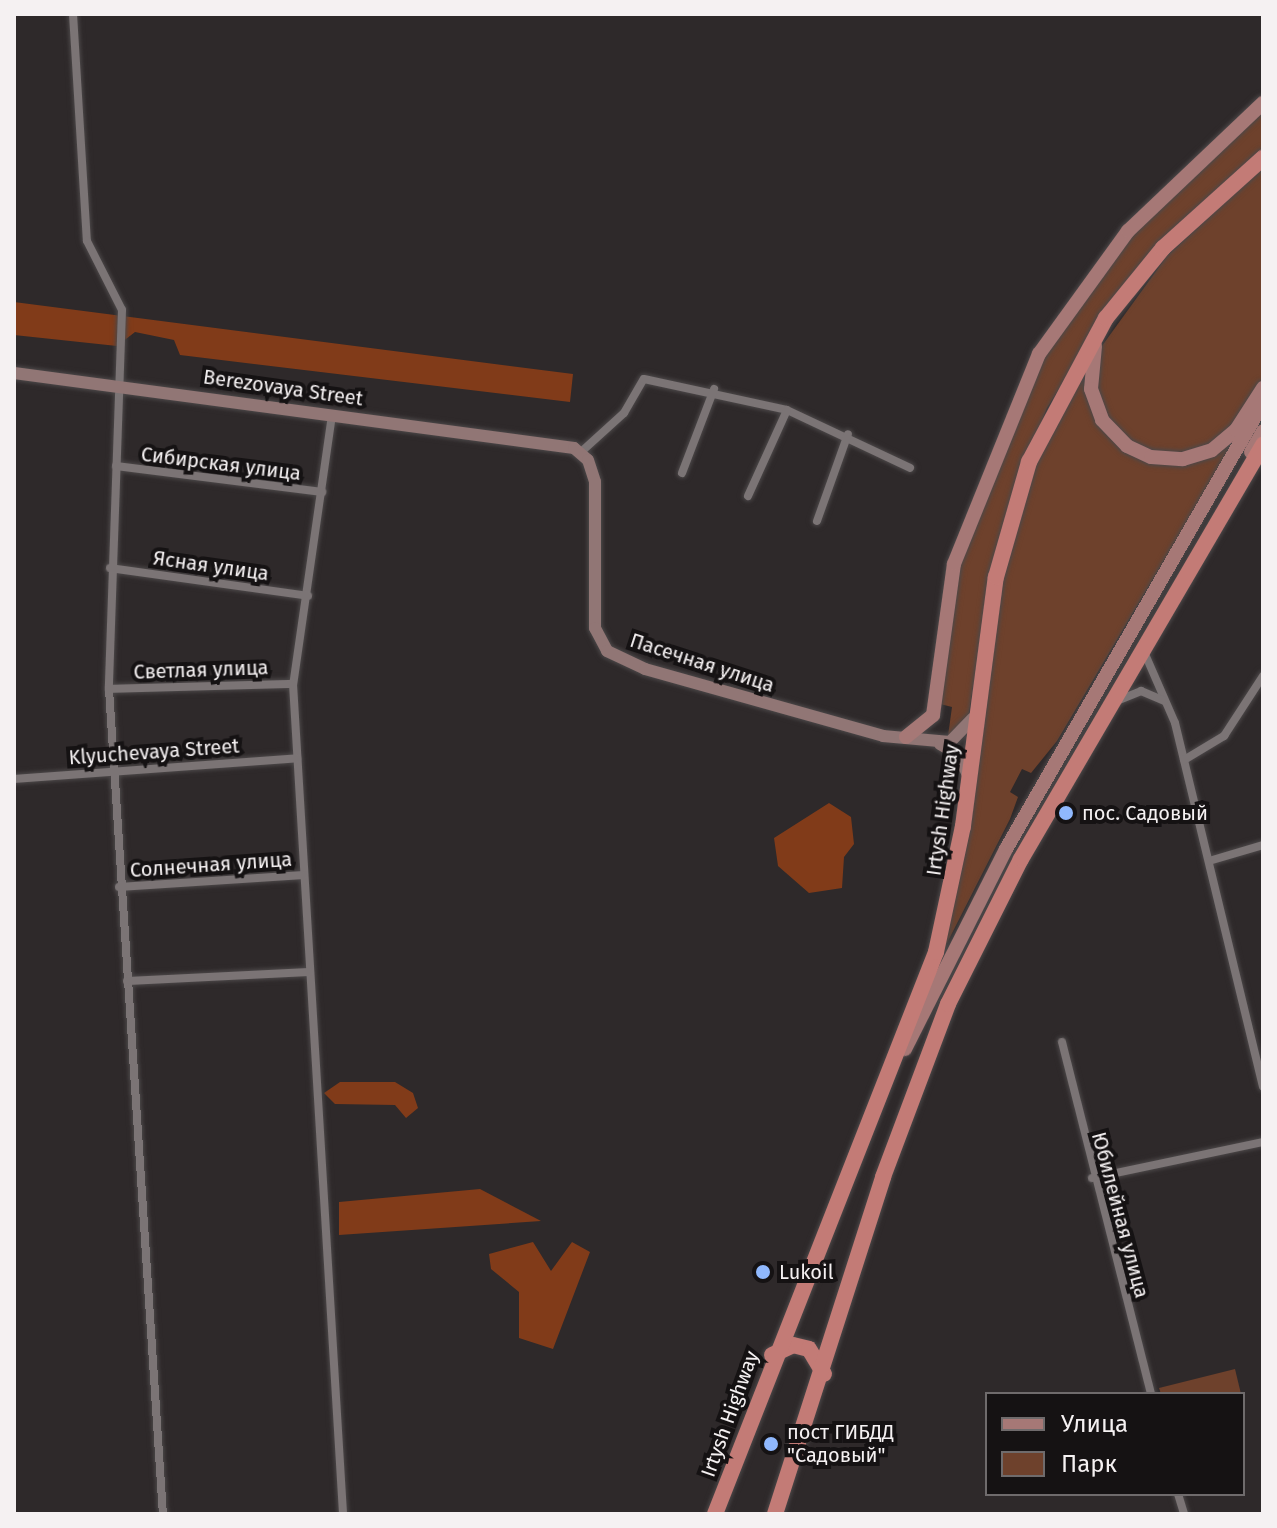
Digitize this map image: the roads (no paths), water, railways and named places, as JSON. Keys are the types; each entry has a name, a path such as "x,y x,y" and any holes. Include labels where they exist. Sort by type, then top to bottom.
{"highway":[{"name":"Irtysh Highway","path":"715,1514 772,1355 887,1091 945,919 968,782 986,629 1029,462 1106,318 1163,248 1263,158"},
{"path":"775,1514 824,1374 883,1177 948,1004 1106,710 1263,445"},
{"path":"772,1355 793,1345 809,1349 824,1374"}],"main road":[{"path":"906,737 933,715 954,564 1039,354 1128,231 1263,103"},
{"path":"1106,318 1091,365 1093,400 1108,430 1138,452 1172,460 1212,450 1236,430 1263,388"},
{"name":"Berezovaya Street","path":"14,373 547,441 581,452"},
{"path":"887,1091 1006,849 1263,403"},
{"path":"1169,599 1263,431"},
{"name":"Пасечная улица","path":"581,452 595,482 595,628 607,651 817,721 929,740"},
{"path":"929,740 955,741 970,726 986,629"},
{"path":"929,740 959,755 968,782"}],"street":[{"path":"73,14 79,191 87,241 122,310 124,387 110,568 109,689 119,887 163,1514"},
{"path":"581,452 624,413 644,379 714,389 787,410 848,434 910,468"},
{"path":"682,473 714,389"},
{"path":"748,496 787,410"},
{"path":"332,415 293,684 343,1514"},
{"path":"817,521 848,434"},
{"name":"Сибирская улица","path":"116,466 322,492"},
{"name":"Ясная улица","path":"110,568 308,596"},
{"path":"1152,629 1145,660 1170,707 1263,1087"},
{"path":"1184,760 1224,736 1263,676"},
{"name":"Светлая улица","path":"109,689 293,684"},
{"path":"1106,710 1141,691 1170,707"},
{"name":"Klyuchevaya Street","path":"14,779 297,758"},
{"path":"1209,861 1263,845"},
{"name":"Солнечная улица","path":"119,887 304,875"},
{"path":"127,981 310,972"},
{"name":"Юбилейная улица","path":"1062,1042 1092,1178 1150,1392"},
{"path":"1092,1178 1263,1142"}],"place":[{"name":"пос. Садовый","path":"1066,813"},
{"name":"Lukoil","path":"763,1272"},
{"name":"пост ГИБДД \"Садовый\"","path":"771,1444"}]}
